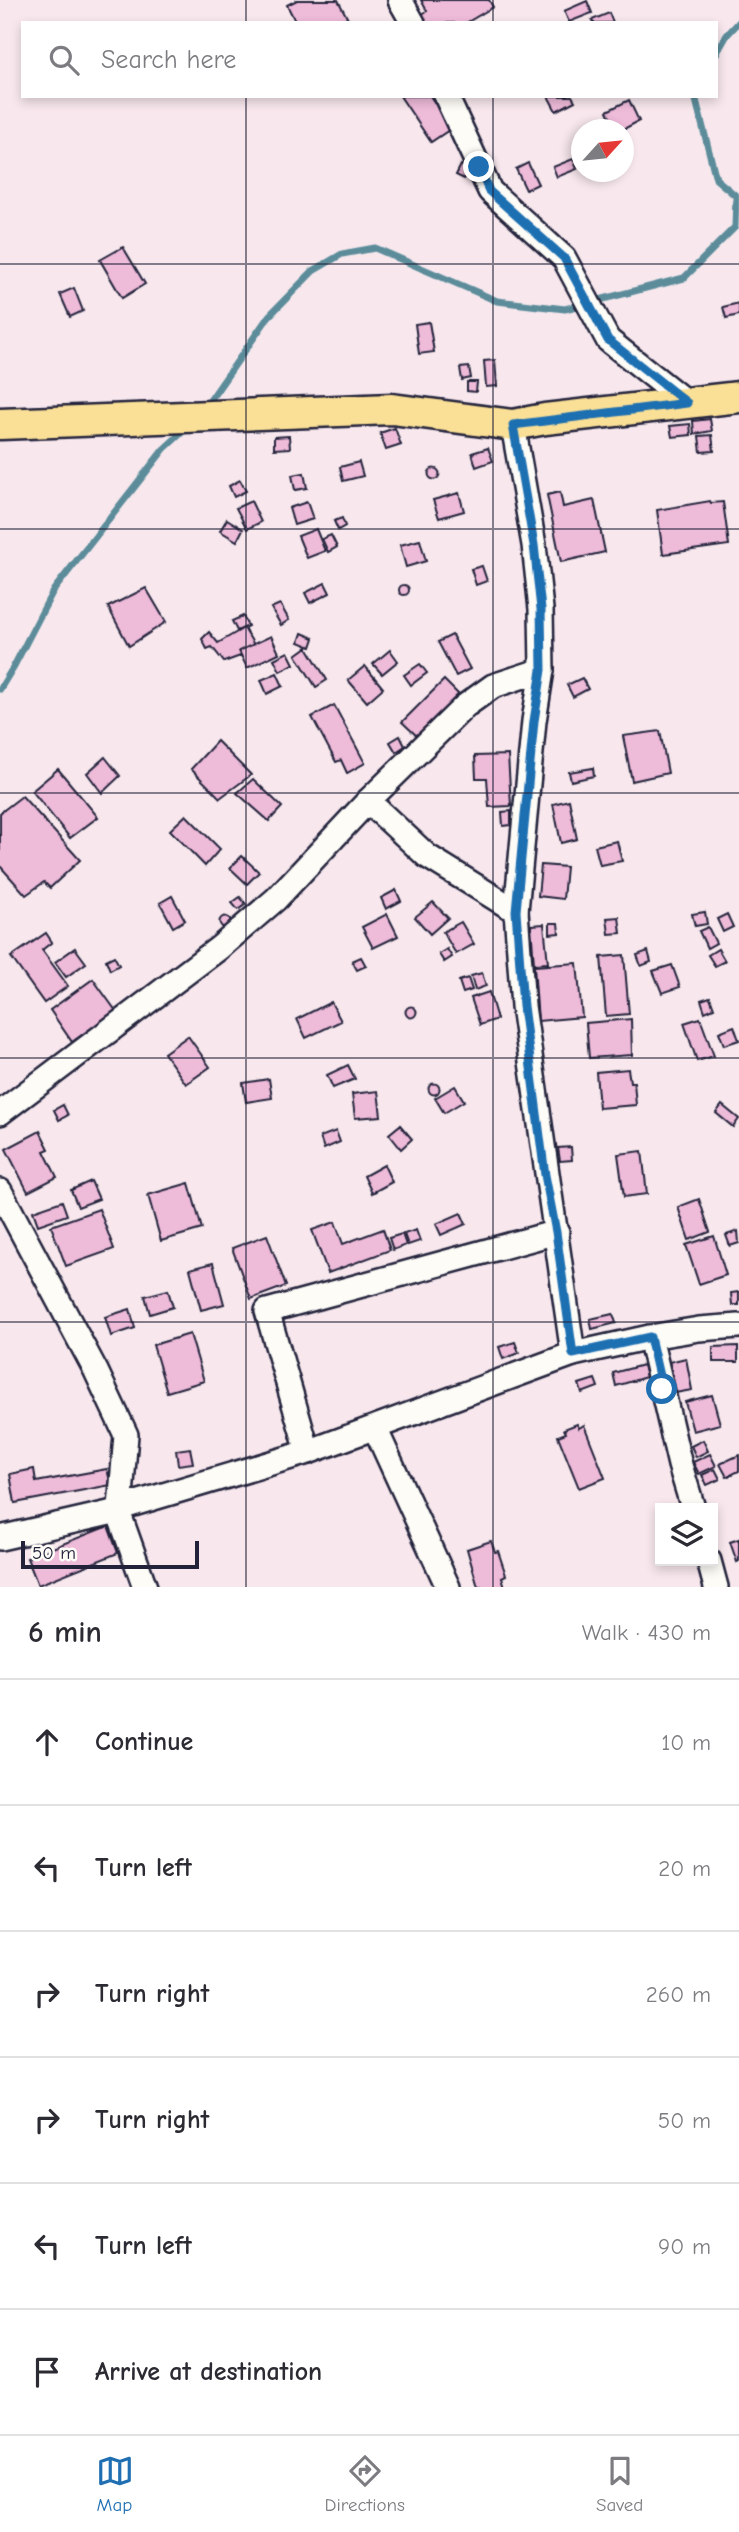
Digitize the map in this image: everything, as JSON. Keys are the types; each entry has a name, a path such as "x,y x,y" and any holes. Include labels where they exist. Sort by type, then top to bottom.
{"main road":[{"path":"0,424 392,409 513,425 739,397"}],"street":[{"path":"400,0 412,21"},
{"path":"447,98 489,191 564,258 608,340 687,403"},
{"path":"513,425 534,545 541,609 542,670 534,721 516,911 523,1006 545,1175 573,1354"},
{"path":"0,1113 219,948 275,899 368,801 465,706 493,687 542,670"},
{"path":"368,801 427,856 516,911"},
{"path":"0,1192 96,1371 126,1434 119,1509 145,1587"},
{"path":"308,1452 267,1311 556,1232"},
{"path":"0,1538 119,1509 308,1452 573,1354 650,1337 739,1326"},
{"path":"650,1337 691,1503"},
{"path":"374,1428 448,1587"},
{"path":"710,1566 716,1587"}],"building":[{"path":"297,0 338,0 349,21 295,21 287,5"},
{"path":"421,0 489,0 493,7 469,21 422,21 419,16 427,11"},
{"path":"587,1 592,13 569,21 564,11"},
{"path":"609,13 612,21 592,21"},
{"path":"401,98 431,98 452,128 431,142"},
{"path":"549,98 573,98 575,101 556,111"},
{"path":"629,100 639,121 634,124 634,119 611,119 607,111"},
{"path":"571,160 571,171 557,177 553,167"},
{"path":"528,163 538,184 526,190 516,169"},
{"path":"461,165 469,169 464,179 456,175"},
{"path":"123,247 145,284 122,298 100,260"},
{"path":"74,288 83,311 70,317 60,294"},
{"path":"739,303 739,315 726,318 723,307"},
{"path":"429,322 434,352 419,354 415,324"},
{"path":"495,360 497,386 486,387 484,361"},
{"path":"469,367 471,378 462,380 460,368"},
{"path":"467,382 477,382 476,392 467,391"},
{"path":"710,419 712,431 694,434 693,421"},
{"path":"690,424 691,435 672,437 670,426"},
{"path":"395,428 401,445 386,450 380,433"},
{"path":"712,435 714,451 701,452 699,436"},
{"path":"289,436 290,448 274,449 274,437"},
{"path":"488,448 493,461 476,467 472,453"},
{"path":"359,462 363,476 343,481 340,467"},
{"path":"434,468 440,474 434,480 428,474"},
{"path":"304,473 307,488 295,490 292,475"},
{"path":"240,480 246,491 234,497 229,486"},
{"path":"560,492 563,507 594,500 605,552 561,562 547,495"},
{"path":"459,493 464,511 439,518 433,500"},
{"path":"251,501 261,522 247,529 236,508"},
{"path":"710,501 723,502 729,545 663,554 657,510"},
{"path":"307,502 313,519 294,525 289,508"},
{"path":"342,518 345,526 338,530 334,521"},
{"path":"227,519 243,529 237,541 220,531"},
{"path":"316,529 325,551 307,558 298,536"},
{"path":"331,535 337,547 328,552 322,539"},
{"path":"420,540 426,561 406,567 400,545"},
{"path":"482,566 487,581 476,585 471,569"},
{"path":"325,583 330,593 310,603 305,593"},
{"path":"404,585 408,586 408,594 404,595 400,594 399,590 400,586"},
{"path":"146,588 166,622 129,646 108,607"},
{"path":"280,604 289,620 281,625 271,608"},
{"path":"243,616 248,626 237,631 232,621"},
{"path":"244,628 257,650 224,662 212,647 207,649 202,639 209,632 218,643"},
{"path":"302,633 314,638 311,647 299,642"},
{"path":"452,635 470,669 456,676 438,642"},
{"path":"271,636 279,653 247,668 239,651"},
{"path":"307,647 327,680 316,687 296,655"},
{"path":"390,650 398,661 382,674 373,664"},
{"path":"288,652 294,664 280,671 274,659"},
{"path":"420,664 427,673 411,685 404,675"},
{"path":"365,666 383,688 367,702 348,680"},
{"path":"277,673 283,686 267,694 261,680"},
{"path":"582,678 588,689 573,697 567,685"},
{"path":"444,680 459,695 418,737 402,722"},
{"path":"334,705 365,763 347,773 341,760 336,762 312,717"},
{"path":"660,731 668,773 632,781 623,736"},
{"path":"400,736 405,746 396,752 390,742"},
{"path":"217,741 251,775 220,798 191,769"},
{"path":"508,755 511,806 489,807 487,778 476,778 475,756"},
{"path":"105,757 120,776 102,793 87,773"},
{"path":"593,768 594,776 571,781 569,772"},
{"path":"58,769 98,817 70,838 32,791"},
{"path":"253,779 282,807 269,821 237,793"},
{"path":"22,796 80,860 50,888 44,882 26,895 0,866 0,813"},
{"path":"569,800 577,839 561,843 553,804"},
{"path":"511,811 511,825 503,826 502,812"},
{"path":"186,815 220,849 205,866 170,830"},
{"path":"617,841 622,861 600,865 595,846"},
{"path":"242,856 259,872 247,884 230,868"},
{"path":"541,865 566,867 563,899 538,896"},
{"path":"396,890 401,901 386,909 381,898"},
{"path":"172,896 185,920 173,927 160,903"},
{"path":"240,897 246,904 238,910 232,903"},
{"path":"433,902 448,918 430,934 415,917"},
{"path":"705,912 707,924 695,926 692,914"},
{"path":"387,914 398,936 373,948 362,927"},
{"path":"727,914 733,927 723,932 717,919"},
{"path":"225,917 229,918 229,926 225,927 221,926 220,922 221,918"},
{"path":"619,917 621,933 609,934 607,918"},
{"path":"461,922 474,944 456,954 443,932"},
{"path":"550,923 558,923 559,933 550,934"},
{"path":"544,924 548,963 534,964 531,925"},
{"path":"708,927 716,943 707,948 699,931"},
{"path":"46,933 52,942 42,950 68,986 44,1003 11,957"},
{"path":"75,948 86,963 66,977 55,962"},
{"path":"447,949 452,957 444,962 439,954"},
{"path":"718,949 725,961 715,966 708,955"},
{"path":"648,951 651,962 641,966 637,955"},
{"path":"624,955 629,1014 606,1016 601,957"},
{"path":"114,956 119,965 110,970 106,960"},
{"path":"361,957 366,966 357,970 352,961"},
{"path":"577,963 582,1017 538,1021 534,966"},
{"path":"672,965 680,987 662,993 653,971"},
{"path":"482,973 486,986 475,990 471,976"},
{"path":"468,978 472,990 463,993 459,981"},
{"path":"93,979 116,1011 72,1042 50,1010"},
{"path":"489,992 497,1019 480,1025 471,998"},
{"path":"710,997 714,1008 705,1012 701,1000"},
{"path":"331,1002 341,1021 306,1038 297,1019"},
{"path":"411,1007 415,1008 415,1016 411,1017 407,1016 406,1012 407,1008"},
{"path":"700,1018 714,1056 697,1061 684,1023"},
{"path":"631,1019 632,1055 589,1058 586,1023"},
{"path":"734,1026 739,1040 724,1045 719,1032"},
{"path":"188,1036 210,1067 186,1084 164,1053"},
{"path":"348,1065 355,1079 333,1088 327,1075"},
{"path":"628,1069 630,1082 634,1082 636,1105 599,1108 596,1072"},
{"path":"269,1079 272,1098 246,1102 243,1083"},
{"path":"434,1084 438,1085 438,1093 434,1094 430,1093 429,1089 430,1085"},
{"path":"455,1086 464,1101 444,1113 435,1098"},
{"path":"378,1091 381,1116 355,1118 352,1094"},
{"path":"63,1105 68,1115 59,1120 54,1110"},
{"path":"722,1105 739,1119 733,1127 716,1113"},
{"path":"400,1125 412,1139 401,1149 389,1134"},
{"path":"40,1131 49,1149 44,1151 57,1177 28,1192 6,1149"},
{"path":"336,1131 340,1142 324,1149 320,1137"},
{"path":"571,1147 572,1160 560,1161 558,1148"},
{"path":"642,1151 647,1194 624,1197 618,1154"},
{"path":"384,1165 392,1182 372,1193 364,1176"},
{"path":"91,1181 99,1199 78,1207 71,1190"},
{"path":"189,1183 202,1229 161,1241 148,1195"},
{"path":"699,1199 710,1232 689,1240 678,1207"},
{"path":"62,1201 67,1215 38,1225 33,1211"},
{"path":"99,1209 114,1249 66,1266 51,1226"},
{"path":"461,1213 466,1224 441,1235 436,1224"},
{"path":"335,1222 343,1244 383,1229 390,1250 328,1273 312,1230"},
{"path":"416,1230 420,1241 408,1245 404,1234"},
{"path":"738,1231 739,1243 730,1246 726,1235"},
{"path":"402,1234 406,1245 393,1250 389,1238"},
{"path":"267,1235 286,1286 251,1299 232,1248"},
{"path":"714,1236 726,1275 699,1284 686,1245"},
{"path":"213,1263 224,1304 201,1310 190,1269"},
{"path":"168,1290 173,1307 150,1314 145,1296"},
{"path":"739,1292 739,1305 732,1305 731,1293"},
{"path":"130,1309 135,1328 111,1336 105,1317"},
{"path":"613,1314 616,1323 592,1329 590,1319"},
{"path":"190,1334 204,1381 167,1392 153,1345"},
{"path":"515,1342 519,1353 503,1359 499,1347"},
{"path":"738,1346 738,1362 713,1362 713,1347"},
{"path":"686,1358 692,1390 675,1393 669,1362"},
{"path":"643,1365 646,1377 616,1386 613,1373"},
{"path":"595,1379 598,1387 582,1393 579,1384"},
{"path":"712,1395 720,1424 693,1431 685,1402"},
{"path":"577,1424 579,1428 584,1425 605,1478 579,1488 558,1436 566,1433 564,1429"},
{"path":"703,1440 708,1451 696,1457 691,1446"},
{"path":"190,1448 193,1463 178,1465 176,1450"},
{"path":"710,1454 716,1466 699,1474 693,1462"},
{"path":"739,1455 739,1471 727,1477 720,1464"},
{"path":"34,1469 36,1482 107,1469 111,1485 15,1503 10,1474"},
{"path":"715,1469 720,1479 707,1485 702,1475"},
{"path":"108,1526 118,1553 38,1585 27,1558"},
{"path":"739,1539 739,1561 737,1562 730,1542"},
{"path":"491,1541 495,1552 498,1551 506,1575 502,1577 505,1587 478,1587 467,1549"}],"waterway":[{"path":"718,51 739,22"},
{"path":"206,406 269,316 313,271 342,254 375,248 497,301 565,309 684,278 735,227 736,196 716,179 696,98"},
{"path":"0,689 53,591 164,449 189,426"}],"route":[{"path":"479,167 489,191 564,258 608,340 687,403 513,425 534,545 541,609 542,670 534,721 516,911 523,1006 545,1175 573,1354 650,1337 662,1389"}]}
